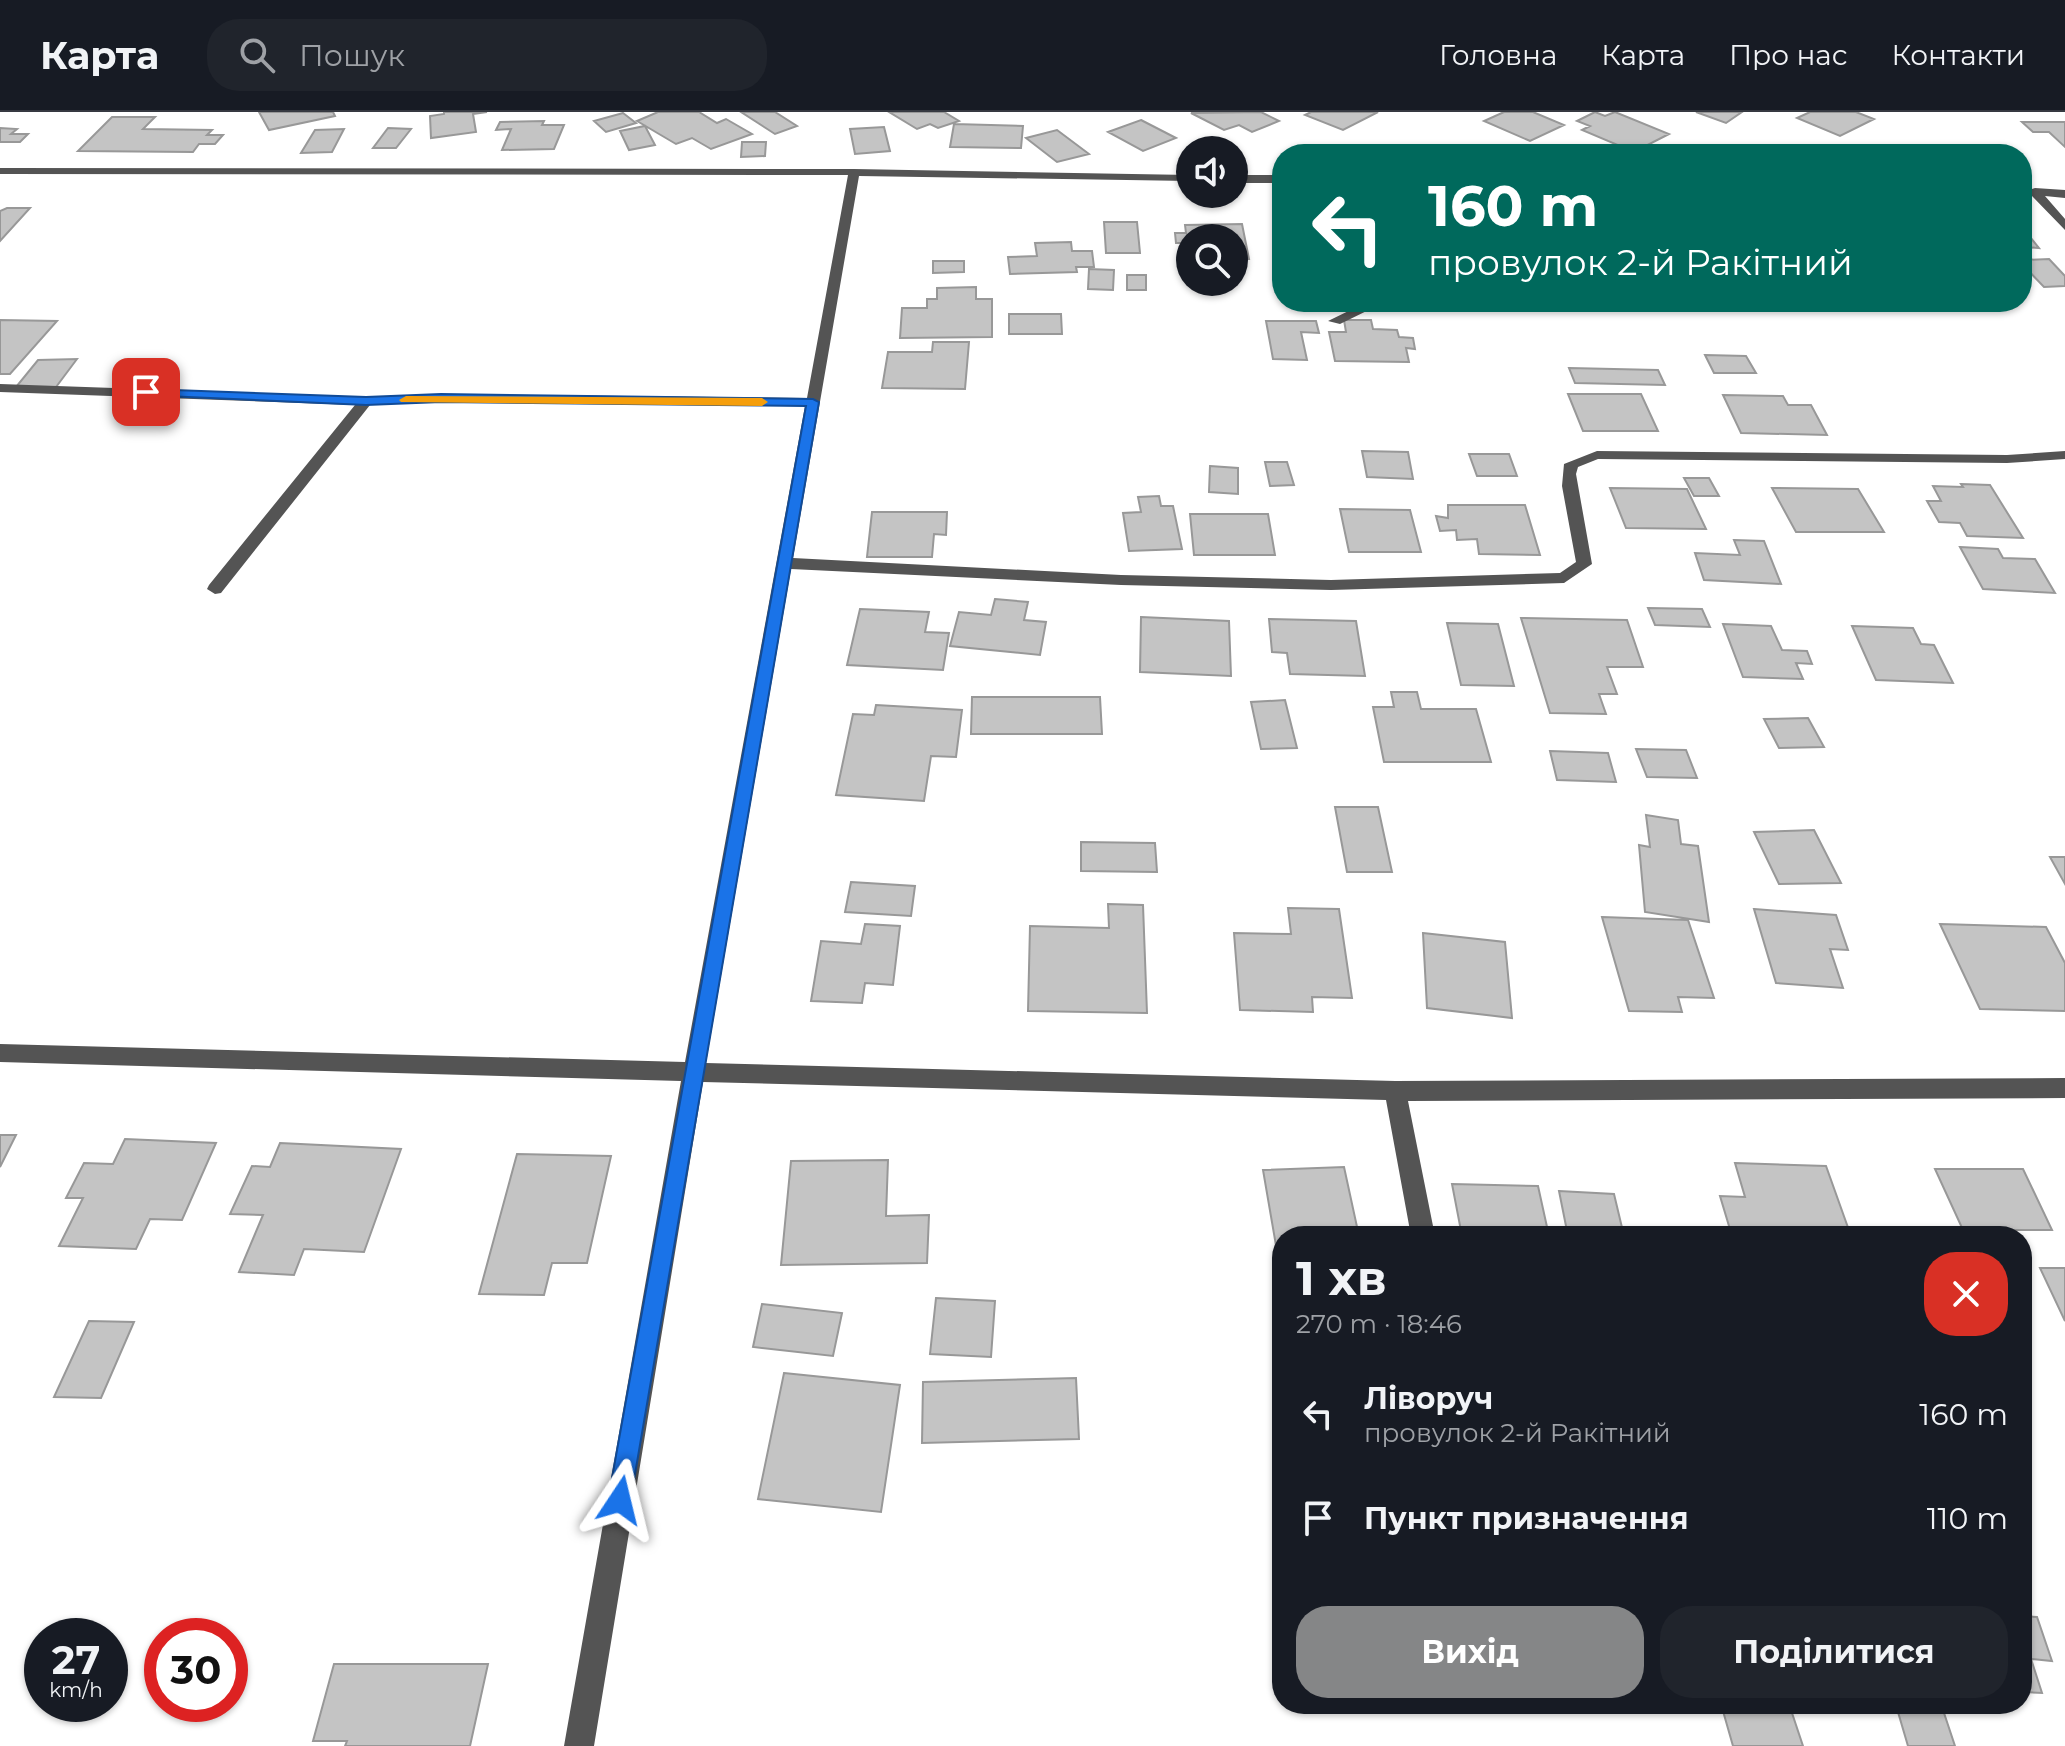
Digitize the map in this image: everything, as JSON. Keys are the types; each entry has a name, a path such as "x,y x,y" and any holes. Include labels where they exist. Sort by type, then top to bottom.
{"street":[{"path":"0,171 854,172 1176,178"},
{"path":"579,1746 694,1070 854,172"},
{"path":"1248,179 1272,179"},
{"path":"2032,192 2065,194"},
{"path":"2032,196 2065,226"},
{"path":"1335,321 1355,312"},
{"path":"0,388 366,401 441,398 813,402"},
{"path":"215,589 366,401"},
{"path":"783,563 1121,580 1316,585 1564,578 1584,564 1585,545 1566,476 1571,464 1597,455 2007,459 2065,455"},
{"path":"0,1053 1395,1091 2065,1088"},
{"path":"1395,1091 1421,1226"}],"building":[{"path":"259,112 333,112 335,116 269,130"},
{"path":"444,112 487,112 473,114 476,132 431,138 430,116"},
{"path":"658,112 699,112 717,123 726,119 752,134 711,149 692,138 676,144 637,121"},
{"path":"741,112 775,112 797,126 775,134"},
{"path":"889,112 944,112 959,121 938,128 930,124 917,129"},
{"path":"1261,112 1279,121 1252,132 1239,125 1224,130 1191,113"},
{"path":"1311,112 1378,112 1343,130 1305,115"},
{"path":"1504,112 1533,112 1564,125 1530,141 1484,121"},
{"path":"1595,112 1605,116 1615,112 1669,134 1650,144 1615,144 1582,130 1590,126 1577,121"},
{"path":"1696,112 1742,112 1726,123"},
{"path":"1810,112 1856,112 1874,119 1840,136 1797,118"},
{"path":"623,113 636,123 606,132 594,121"},
{"path":"112,117 155,117 143,129 212,130 207,135 223,135 215,144 199,144 193,152 78,151"},
{"path":"1141,120 1176,138 1143,151 1108,132"},
{"path":"544,121 542,125 564,125 554,149 502,150 511,129 496,130 500,122"},
{"path":"2022,122 2065,122 2065,147 2049,132 2033,132"},
{"path":"954,124 1023,126 1021,148 950,147"},
{"path":"645,126 655,145 629,150 620,131"},
{"path":"884,127 890,151 855,154 850,129"},
{"path":"0,128 17,129 11,134 28,134 20,142 0,142"},
{"path":"388,128 411,129 396,148 373,148"},
{"path":"344,129 332,152 301,153 315,130"},
{"path":"1057,130 1089,154 1057,162 1026,138"},
{"path":"742,142 766,142 765,156 741,157"},
{"path":"30,208 0,241 0,211"},
{"path":"1104,222 1137,222 1140,253 1106,253"},
{"path":"1071,242 1072,251 1092,251 1094,267 1076,267 1077,272 1010,274 1008,257 1037,256 1035,243"},
{"path":"2049,259 2065,276 2065,286 2044,287 2032,274 2032,260"},
{"path":"933,261 964,261 964,272 933,273"},
{"path":"1089,269 1114,270 1113,290 1088,289"},
{"path":"1127,275 1146,275 1146,290 1127,290"},
{"path":"976,287 976,299 992,299 992,337 900,338 902,308 927,308 927,299 937,299 937,288"},
{"path":"1009,314 1061,314 1062,334 1009,334"},
{"path":"0,320 57,321 10,374 0,374"},
{"path":"1344,320 1371,320 1373,329 1397,330 1399,337 1413,338 1415,349 1406,348 1409,362 1335,361 1329,332 1346,332"},
{"path":"1266,321 1316,321 1319,333 1301,332 1307,360 1273,359"},
{"path":"933,342 969,342 965,389 882,388 888,352 932,352"},
{"path":"1705,355 1746,356 1756,373 1714,373"},
{"path":"77,359 56,387 16,387 38,360"},
{"path":"1569,368 1658,370 1665,385 1575,383"},
{"path":"1568,394 1641,394 1658,431 1583,431"},
{"path":"1723,395 1783,396 1788,405 1811,405 1827,435 1741,433"},
{"path":"1362,451 1408,452 1413,479 1367,477"},
{"path":"1469,454 1509,454 1517,476 1477,476"},
{"path":"1265,462 1287,462 1294,485 1270,486"},
{"path":"1210,466 1238,468 1238,494 1209,492"},
{"path":"1684,478 1709,478 1719,496 1694,496"},
{"path":"1961,484 1990,485 2023,538 1967,536 1960,523 1939,522 1927,501 1941,501 1933,486 1963,487"},
{"path":"1610,488 1687,489 1706,529 1626,528"},
{"path":"1772,488 1858,489 1884,532 1796,532"},
{"path":"1159,496 1161,506 1173,506 1182,549 1129,551 1123,513 1141,512 1138,497"},
{"path":"1448,505 1525,505 1540,555 1479,554 1477,539 1457,540 1456,530 1440,531 1436,516 1448,518"},
{"path":"1340,509 1410,510 1421,552 1349,552"},
{"path":"872,512 947,512 946,535 934,534 932,557 867,557"},
{"path":"1190,514 1268,514 1275,555 1194,555"},
{"path":"1734,540 1764,541 1781,584 1704,580 1695,553 1740,555"},
{"path":"1960,547 1998,549 2003,558 2035,559 2055,593 1983,589"},
{"path":"995,599 1028,602 1024,620 1046,622 1040,655 950,646 959,612 991,615"},
{"path":"1648,608 1702,609 1710,627 1655,625"},
{"path":"860,609 929,612 925,632 949,633 943,670 847,665"},
{"path":"1141,617 1229,621 1231,676 1140,672"},
{"path":"1521,618 1627,620 1643,667 1607,667 1617,694 1599,694 1606,714 1550,713"},
{"path":"1269,619 1356,621 1365,676 1290,674 1287,653 1272,652"},
{"path":"1447,623 1498,624 1514,686 1461,685"},
{"path":"1723,624 1771,626 1782,650 1807,651 1812,664 1796,663 1803,679 1743,677"},
{"path":"1852,626 1913,628 1921,644 1934,645 1953,683 1876,680"},
{"path":"1391,692 1417,692 1421,709 1476,709 1491,762 1384,762 1373,707 1394,707"},
{"path":"972,697 1100,697 1102,734 971,734"},
{"path":"1285,700 1297,748 1261,749 1251,702"},
{"path":"876,705 962,710 956,757 931,756 924,801 836,795 853,714 874,715"},
{"path":"1808,718 1824,747 1779,748 1764,719"},
{"path":"1636,749 1686,750 1697,778 1647,777"},
{"path":"1550,751 1608,753 1616,782 1557,780"},
{"path":"1335,807 1378,807 1392,872 1347,872"},
{"path":"1646,815 1678,820 1681,844 1698,846 1709,922 1645,912 1639,845 1650,847"},
{"path":"1814,830 1841,883 1779,884 1754,832"},
{"path":"1081,842 1155,843 1157,872 1081,871"},
{"path":"2050,857 2065,857 2065,884"},
{"path":"851,882 915,886 911,916 845,912"},
{"path":"1108,904 1143,905 1147,1013 1028,1011 1030,926 1109,928"},
{"path":"1288,908 1339,909 1352,998 1312,997 1313,1012 1240,1010 1234,933 1291,934"},
{"path":"1754,909 1836,915 1848,950 1830,949 1843,988 1776,983"},
{"path":"1602,917 1688,920 1714,998 1678,997 1682,1012 1629,1011"},
{"path":"865,924 900,926 893,985 865,983 862,1003 811,1001 821,941 861,944"},
{"path":"1940,924 2046,927 2065,963 2065,1011 1980,1009"},
{"path":"1423,933 1505,942 1512,1018 1427,1008"},
{"path":"0,1135 16,1135 0,1167"},
{"path":"125,1139 216,1143 182,1220 150,1219 136,1249 59,1246 83,1198 66,1198 84,1163 113,1164"},
{"path":"280,1143 401,1149 364,1252 304,1249 294,1275 239,1272 263,1215 230,1214 252,1166 270,1167"},
{"path":"517,1154 611,1156 587,1263 552,1263 544,1295 479,1294"},
{"path":"888,1160 886,1216 929,1215 927,1263 781,1265 791,1161"},
{"path":"1735,1163 1826,1166 1847,1226 1729,1226 1720,1196 1745,1197"},
{"path":"1344,1167 1357,1226 1273,1226 1263,1170"},
{"path":"1935,1169 2023,1169 2052,1230 2032,1230 2032,1226 1961,1226"},
{"path":"1452,1184 1538,1186 1547,1226 1460,1226"},
{"path":"1559,1191 1614,1194 1622,1226 1566,1226"},
{"path":"2040,1268 2065,1268 2065,1321"},
{"path":"936,1298 995,1301 991,1357 930,1354"},
{"path":"762,1304 842,1313 833,1356 753,1347"},
{"path":"89,1321 134,1322 101,1398 54,1397"},
{"path":"784,1373 900,1385 881,1512 758,1499"},
{"path":"1076,1378 1079,1439 922,1443 923,1382"},
{"path":"2032,1617 2037,1617 2052,1661 2032,1659"},
{"path":"2032,1662 2042,1693 2032,1692"},
{"path":"334,1664 488,1664 470,1746 345,1746 347,1741 313,1741"},
{"path":"1724,1714 1792,1714 1803,1746 1733,1746"},
{"path":"1899,1714 1944,1714 1955,1746 1908,1746"}],"slow traffic":[{"path":"406,400 762,402"}],"route":[{"path":"146,392 366,401 441,398 813,402 620,1500"}]}
